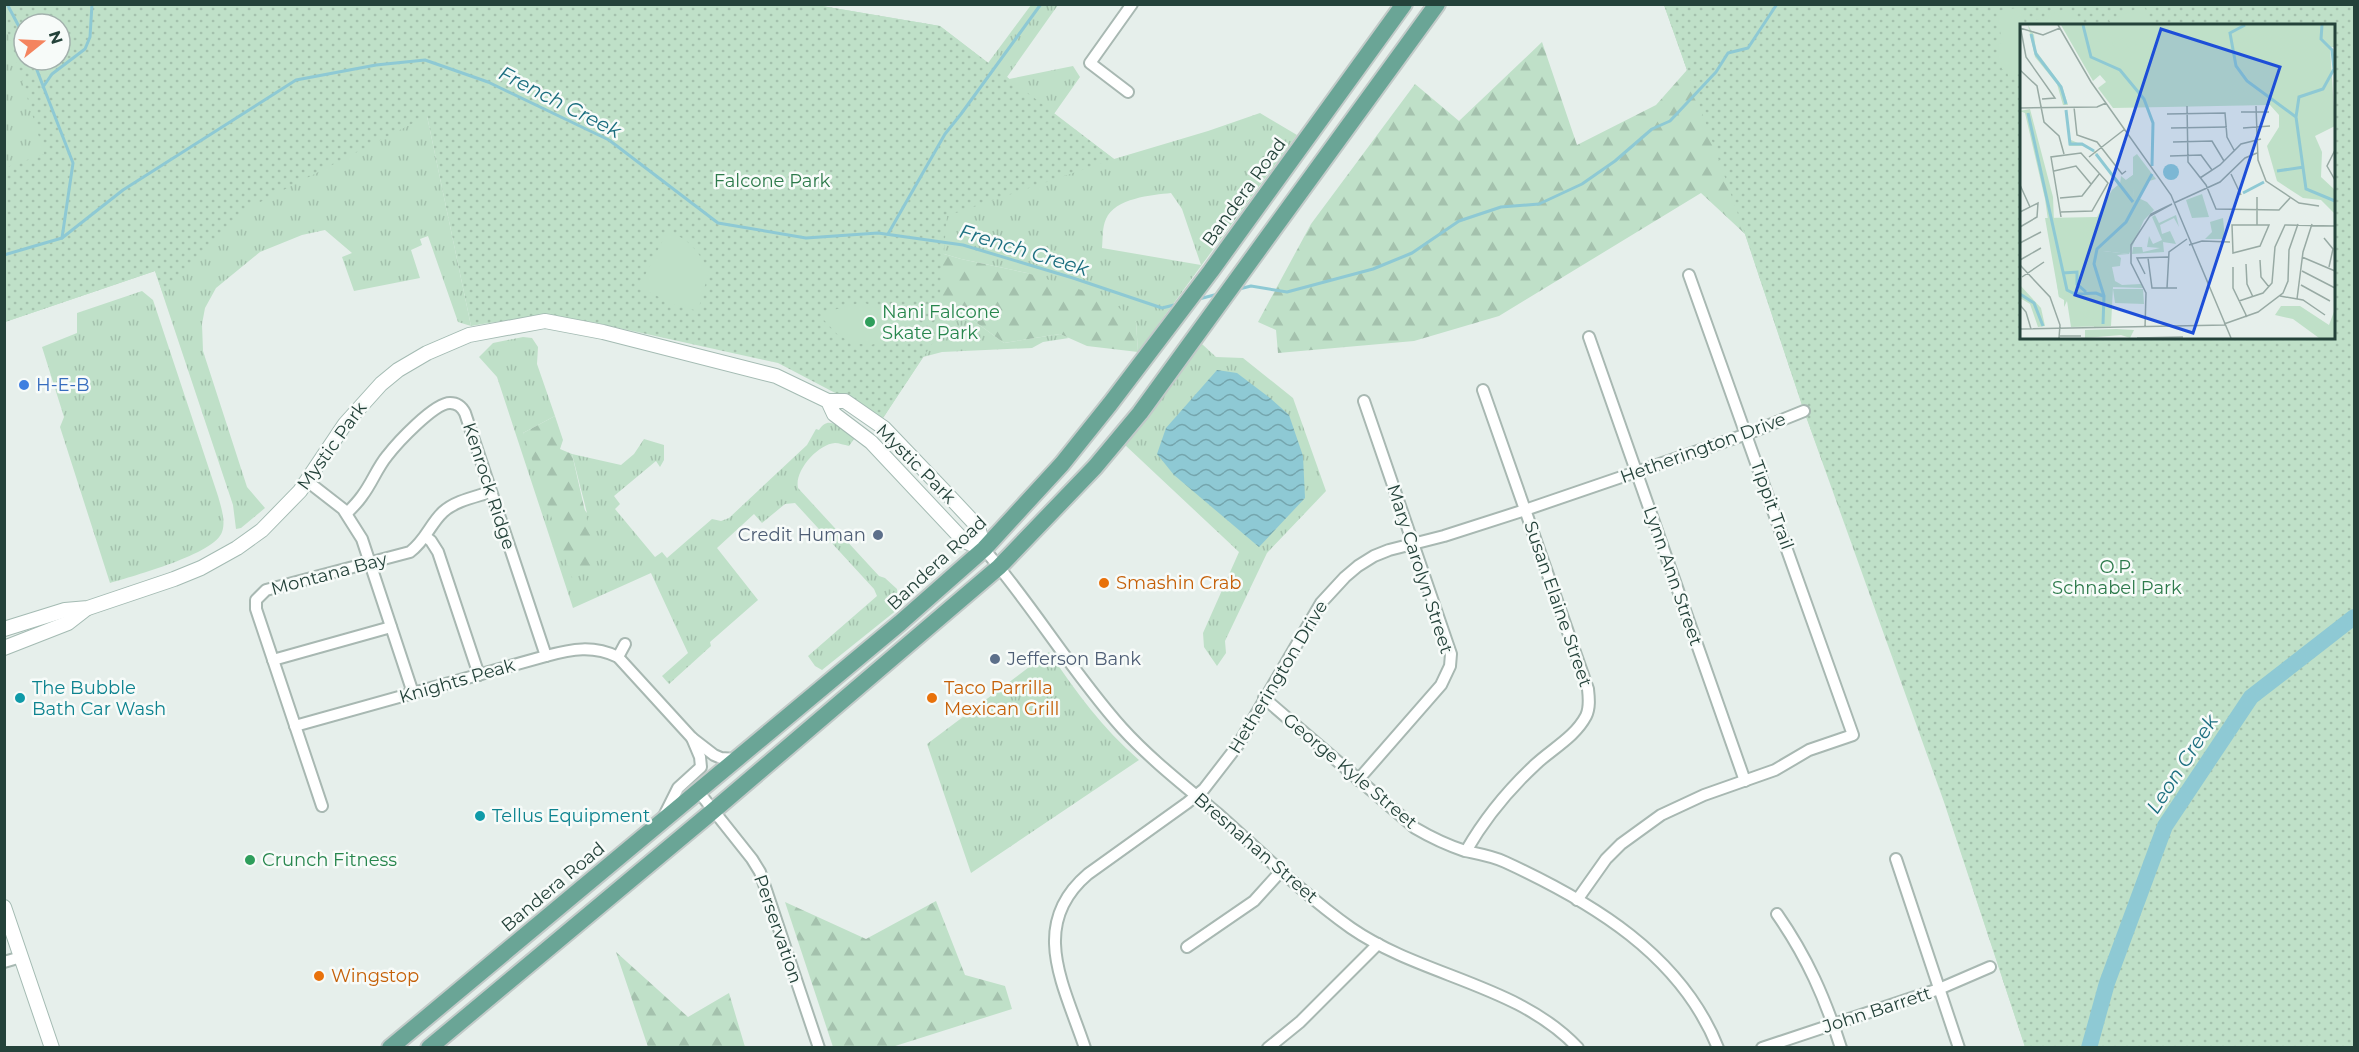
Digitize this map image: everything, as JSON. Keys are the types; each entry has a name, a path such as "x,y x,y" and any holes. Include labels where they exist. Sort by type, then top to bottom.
{"main road":[{"name":"Bandera Road","path":"390,1047 921,606 984,549 1062,464 1173,323 1404,4"},
{"path":"429,1047 713,811 999,567 1095,467 1140,413 1437,4"},
{"path":"1258,206 1280,221"}],"street":[{"path":"1128,92 1090,63 1132,4"},
{"name":"Tippit Trail","path":"1689,276 1853,735 1809,750 1775,770 1745,781"},
{"name":"Mystic Park","path":"4,629 65,610 88,608 174,579 201,568 237,548 262,530 281,512 307,481 345,424 376,389 398,370 436,348 469,335 545,321 603,332 776,376 828,401 845,401 884,428 978,527 984,549"},
{"name":"Lynn Ann Street","path":"1589,337 1745,781"},
{"name":"Susan Elaine Street","path":"1466,851 1497,805 1518,781 1575,732 1588,709 1588,689 1483,390"},
{"name":"Mystic Park","path":"828,401 834,414 871,442 964,541 984,549"},
{"name":"Mary Carolyn Street","path":"1358,780 1442,685 1450,666 1449,645 1364,401"},
{"name":"Kenrock Ridge","path":"346,513 362,496 386,456 400,439 420,421 445,404 458,405 465,413 546,656"},
{"name":"Hetherington Drive","path":"1085,1047 1055,956 1054,930 1065,898 1088,874 1197,796 1233,752 1312,617 1332,589 1358,566 1374,556 1525,510 1747,434 1804,411"},
{"path":"307,481 346,513 362,539 413,693"},
{"name":"Montana Bay","path":"322,806 256,609 256,600 261,593 410,552 426,537 444,511 458,503 490,492"},
{"path":"426,537 438,552 479,675"},
{"name":"Bresnahan Street","path":"984,549 1025,598 1088,687 1123,730 1329,911 1377,944 1523,1006 1555,1025 1578,1047"},
{"name":"Mystic Park","path":"4,648 68,623 88,608"},
{"path":"273,660 391,627"},
{"path":"626,644 618,657 692,738 714,755 737,759"},
{"name":"Knights Peak","path":"295,726 572,649 587,648 618,657"},
{"name":"George Kyle Street","path":"1264,698 1358,780 1434,840 1506,862 1616,923 1662,963 1700,1011 1718,1047"},
{"path":"660,822 678,788 700,767 700,757 692,738"},
{"path":"1577,900 1606,859 1642,828 1682,804 1745,781"},
{"name":"Perservation","path":"698,791 752,859 763,878 819,1047"},
{"path":"1896,859 1959,1047"},
{"path":"1187,947 1254,901 1282,870"},
{"path":"4,907 52,1047"},
{"path":"1777,914 1815,977 1841,1047"},
{"path":"1268,1047 1300,1022 1377,944"},
{"path":"4,962 21,957"},
{"name":"John Barrett","path":"1762,1047 1939,989 1990,967"}],"green space":[{"name":"Falcone Park","path":"5,4 816,5 940,26 1114,159 947,216 936,338 883,418 778,363 577,320 532,319 471,326 427,116 241,212 162,291 155,271 5,322 4,168 44,154 20,72 72,72 72,12 12,12 12,47 5,23"},
{"name":"Falcone Park","path":"4,5 12,13 12,72 72,72 72,59 816,5 940,26 988,63 1031,5 1058,5 1007,77 1009,79 1073,66 1080,77 1054,114 1114,159 1260,113 1297,135 1138,352 1136,322 1027,273 961,259 427,116 471,326 458,322 428,236 420,239 422,245 411,250 420,278 354,291 342,257 352,253 325,230 302,235 260,252 216,288 205,308 202,324 203,351 247,487 265,508 241,528 236,529 233,505 155,271 5,322","holes":["1171,193 1182,209 1201,265 1102,248 1106,219 1117,206 1126,202"]},
{"name":"O.P. Schnabel Park","path":"1664,5 2020,336 2020,339 2334,339 2354,773 2025,1047 1944,802 1804,411 1745,234 1701,193 1499,316 1414,341 1278,353 1276,330 1258,322 1311,224 1415,84 1459,121 1542,42 1577,145 1656,105 1687,70"},
{"name":"O.P. Schnabel Park","path":"1664,5 2354,5 2354,1047 2025,1047 1914,709 1804,411 1745,234"},
{"path":"2144,6 2153,24 2111,24 2109,20"},
{"path":"2022,7 2025,24 2020,24 2020,74 2008,76 2007,69 2002,69 2001,62 1999,62 1998,44 2002,43 1997,11"},
{"path":"2070,7 2077,24 2028,24"},
{"path":"667,232 687,242 697,252 709,271 698,311 675,305 639,287"},
{"path":"900,241 961,259 1027,273 1107,298 1136,322 1138,352 1087,346 1060,334 1004,343 970,318 911,292"},
{"path":"142,291 153,300 218,496 223,514 223,528 216,540 190,556 110,583 60,427 64,417 42,347 77,333 77,313"},
{"name":"Nani Falcone Skate Park","path":"863,302 893,316 908,318 922,325 920,334 907,344 886,340 871,345 852,343 837,334 822,318 826,312"},
{"path":"938,304 970,318 1004,343 1060,334 1069,338 1043,342 1032,348 942,352 923,357 883,418"},
{"path":"523,337 532,338 538,347 537,364 555,416 523,433 587,513 572,454 621,465 634,454 644,439 664,445 664,460 660,467 656,461 614,496 620,504 615,509 655,557 662,552 667,558 712,519 721,521 729,518 807,445 816,429 819,430 827,423 841,428 854,439 849,446 835,443 821,448 803,467 798,488 879,576 885,578 897,589 898,598 903,605 822,670 815,666 808,656 877,596 874,589 795,503 785,504 762,523 754,514 717,548 758,600 710,642 711,646 669,684 662,676 688,653 651,573 573,608 497,377 479,357 493,343"},
{"path":"1202,344 1216,357 1243,358 1293,398 1326,491 1267,553 1225,641 1226,653 1217,666 1204,647 1203,633 1239,552 1125,445"},
{"path":"555,416 563,440 560,449 572,454 597,564 572,578 523,433"},
{"path":"1049,652 1090,709 1139,760 971,873 927,744"},
{"path":"936,901 965,975 1005,986 1012,1009 892,1047 833,1047 785,902 866,939"},
{"path":"616,952 688,1017 729,993 745,1047 648,1047"}],"water":[{"path":"1217,370 1237,373 1289,415 1303,456 1305,498 1259,547 1174,475 1157,454 1166,428"}],"waterway":[{"path":"7,4 12,13"},
{"path":"43,87 52,74 85,49 90,37 92,4"},
{"path":"888,234 945,134 1041,4"},
{"name":"French Creek","path":"1239,289 1251,286 1287,292 1373,269 1412,253 1459,221 1501,207 1539,204 1582,184 1615,161 1652,129 1670,121 1716,72 1728,53 1748,48 1777,4"},
{"name":"French Creek","path":"4,255 62,238 123,190 296,80 376,65 425,60 488,82 609,140 718,223 806,238 878,233 963,245 1162,308 1178,304"},
{"path":"38,72 73,163 62,238"},
{"name":"French Creek","path":"1199,299 1218,294"},
{"name":"Leon Creek","path":"2089,1048 2107,983 2165,826 2251,697 2354,617"}],"place":[{"name":"Nani Falcone Skate Park","path":"870,322"},
{"name":"H-E-B","path":"24,385"},
{"name":"Credit Human","path":"878,535"},
{"name":"Smashin Crab","path":"1104,583"},
{"name":"Jefferson Bank","path":"995,659"},
{"name":"The Bubble Bath Car Wash","path":"20,698"},
{"name":"Taco Parrilla Mexican Grill","path":"932,698"},
{"name":"Tellus Equipment","path":"480,816"},
{"name":"Crunch Fitness","path":"250,860"},
{"name":"Wingstop","path":"319,976"}]}
